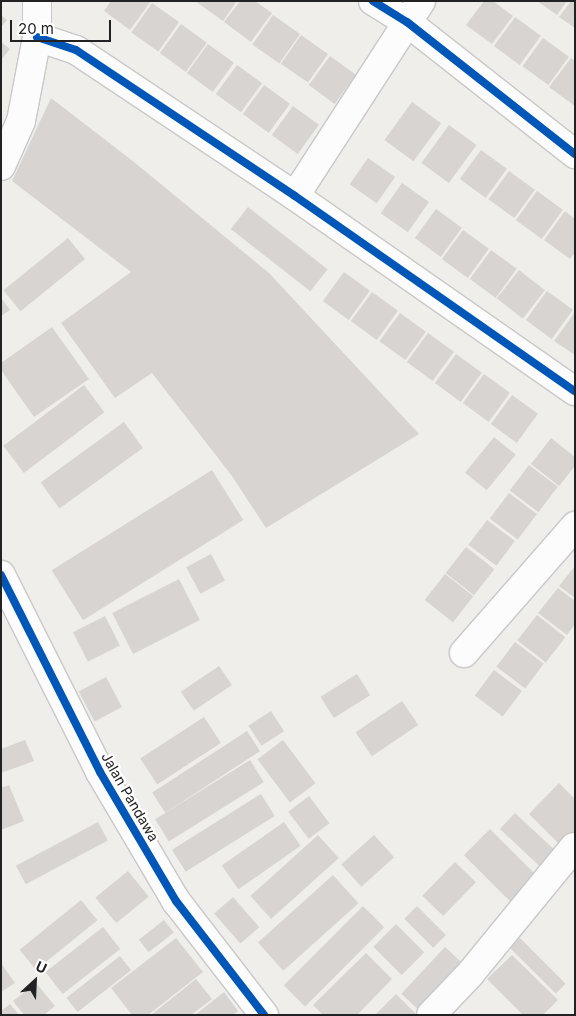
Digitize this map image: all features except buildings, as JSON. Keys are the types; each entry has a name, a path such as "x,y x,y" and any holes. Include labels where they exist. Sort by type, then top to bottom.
{"street":[{"path":"1,166 21,121 37,38 37,1"},
{"path":"373,1 414,12 575,154"},
{"path":"295,196 414,12"},
{"path":"37,38 76,50 295,196 575,391"},
{"path":"464,653 575,526"},
{"name":"Jalan Pandawa","path":"1,575 100,772 176,901 264,1015"},
{"path":"431,1015 470,974 574,847"}],"cycle path":[{"path":"373,1 407,22 575,154"},
{"path":"37,37 76,50 295,196 575,391"},
{"path":"1,575 100,772 176,901 264,1015"}]}
